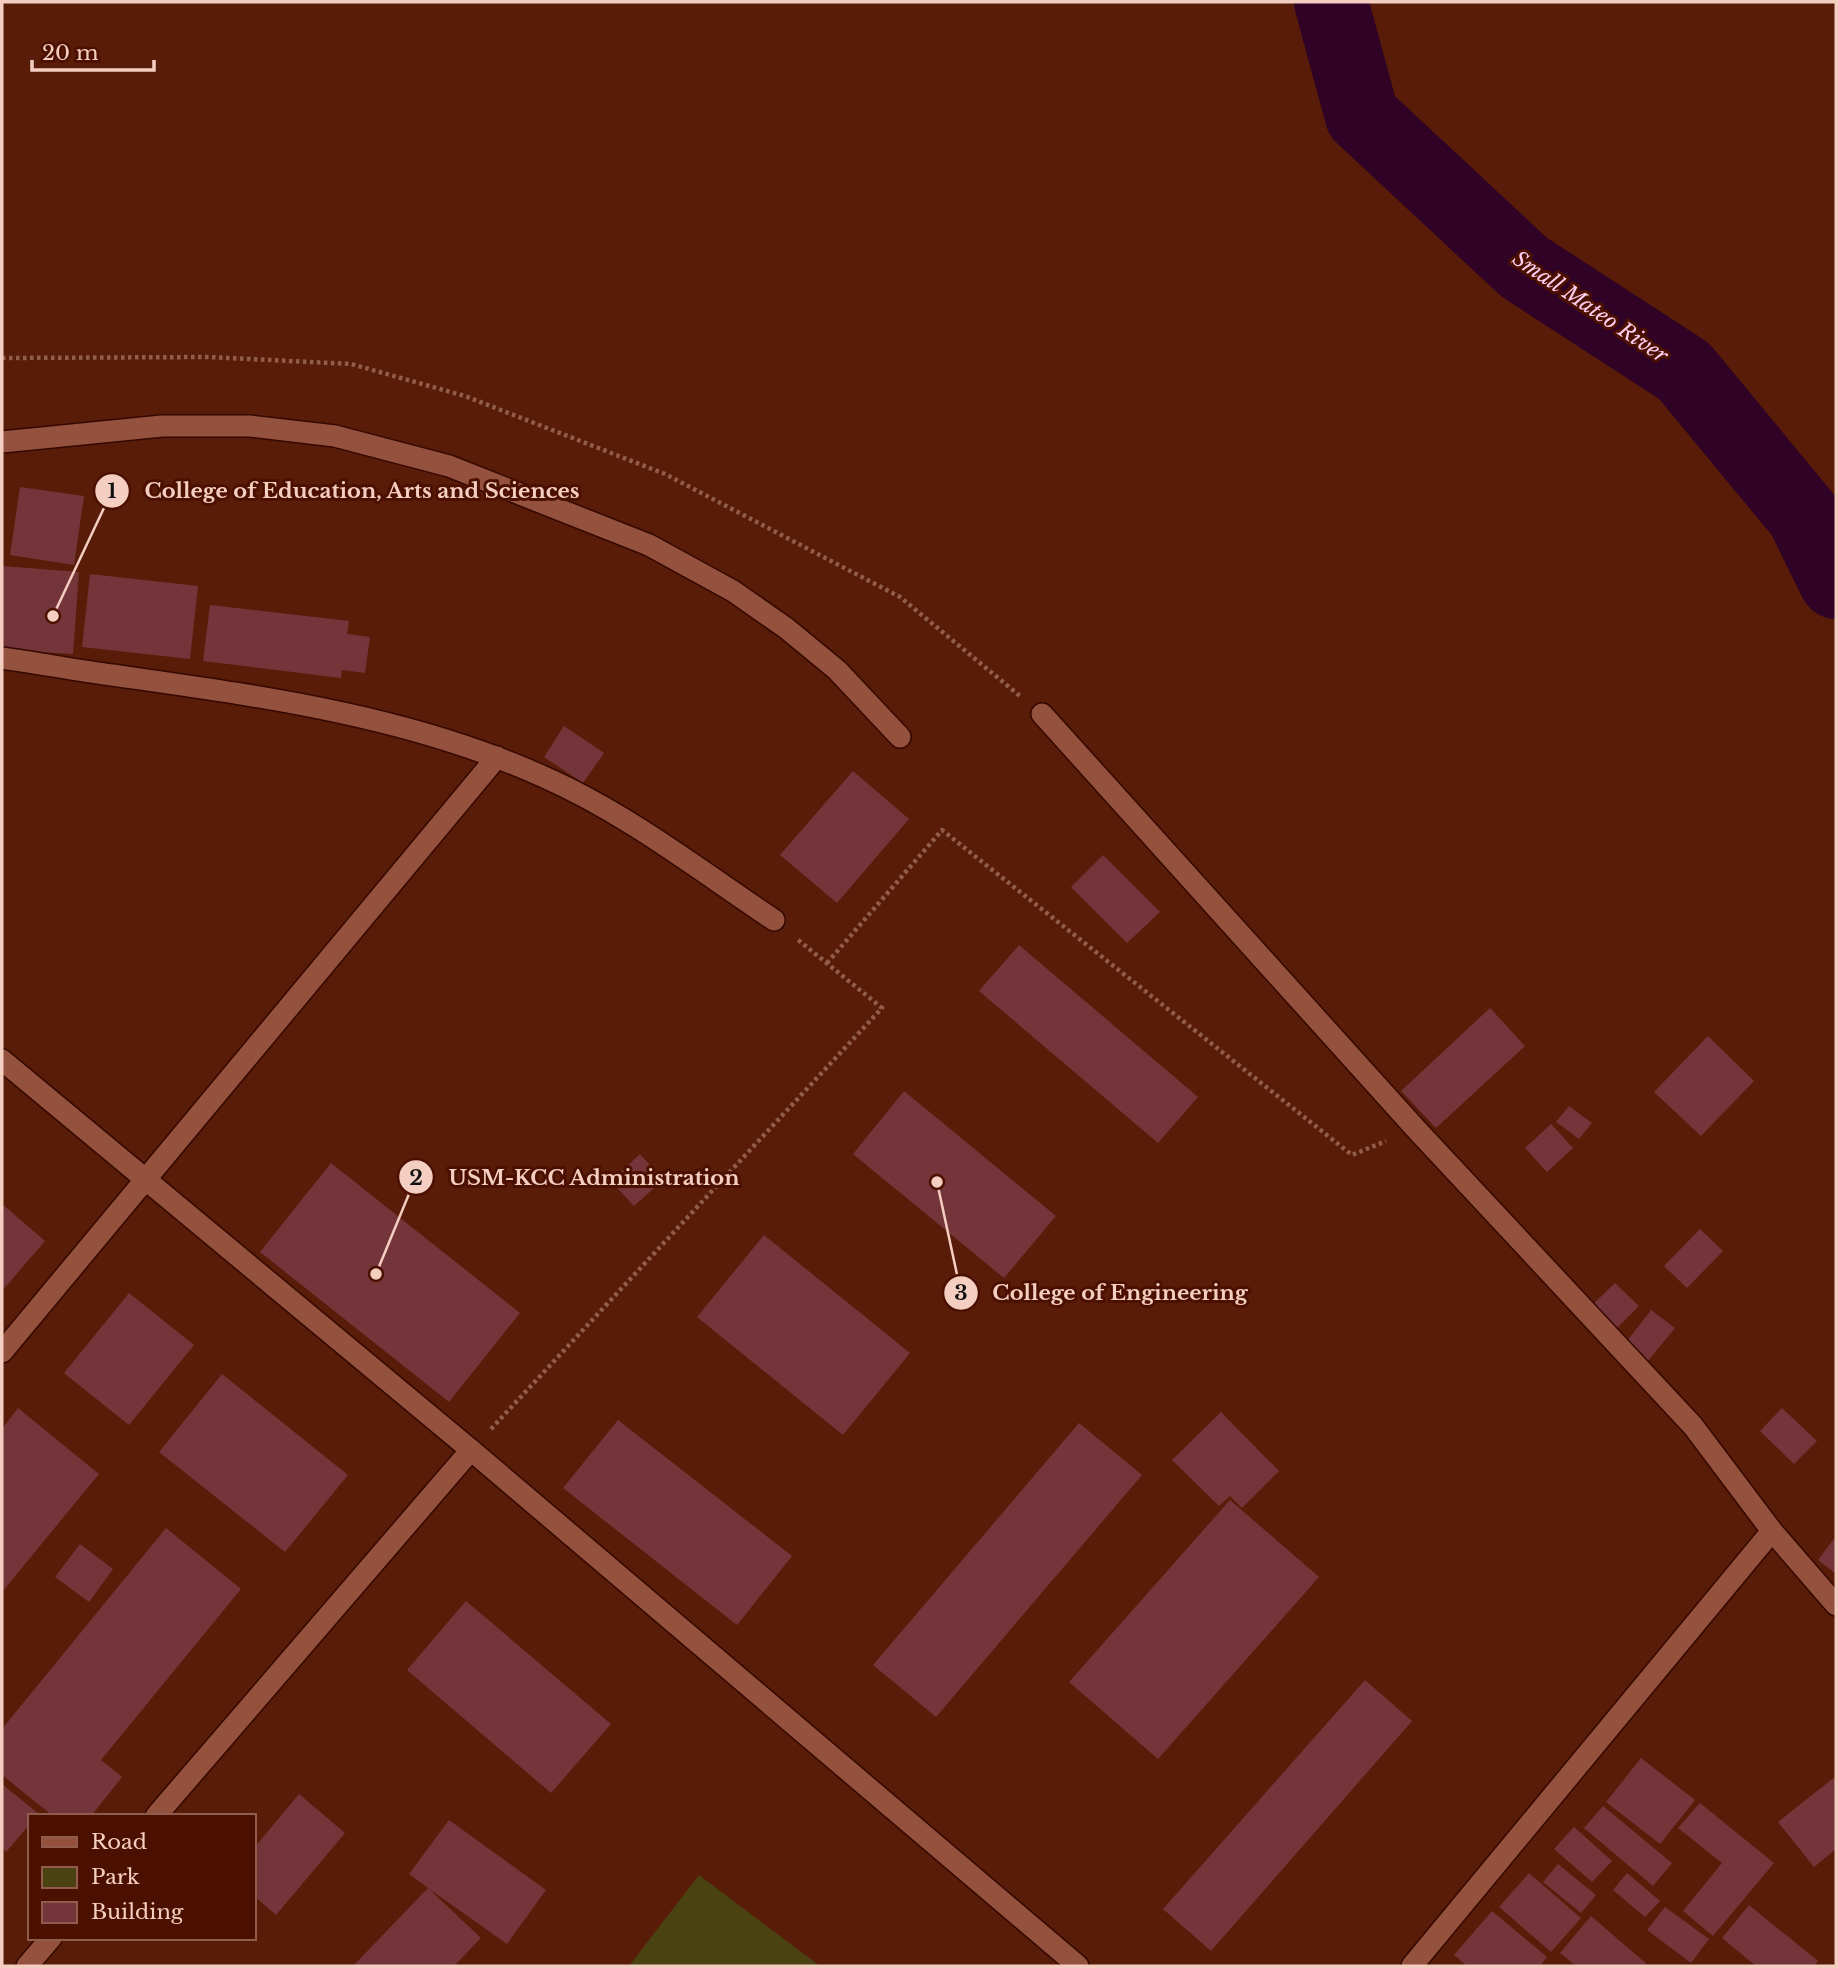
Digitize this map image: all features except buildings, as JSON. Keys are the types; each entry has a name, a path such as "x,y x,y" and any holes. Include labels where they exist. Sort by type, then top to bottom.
{"street":[{"path":"2,442 162,426 250,426 335,436 449,466 649,544 733,591 786,628 837,670 900,737"},
{"path":"2,658 295,702 422,731 497,757 545,777 586,799 640,831 774,920"},
{"path":"1042,714 1416,1129 1693,1426 1772,1531 1836,1605"},
{"path":"2,1352 497,757"},
{"path":"2,1060 471,1450 1078,1966"},
{"path":"158,1814 471,1450"},
{"path":"1412,1966 1772,1531"},
{"path":"27,1966 49,1940"}],"path":[{"path":"2,358 208,357 351,364 465,397 665,474 900,597 1042,714"},
{"path":"827,963 942,830 1352,1155 1416,1129"},
{"path":"471,1450 882,1007 774,920"}],"green space":[{"path":"699,1875 820,1966 629,1966"}],"waterway":[{"name":"Small Mateo River","path":"1331,2 1362,116 1524,267 1684,371 1803,515 1836,582"}],"place":[{"name":"College of Education, Arts and Sciences","path":"53,616"},
{"name":"College of Engineering","path":"937,1182"},
{"name":"USM-KCC Administration","path":"376,1274"}]}
